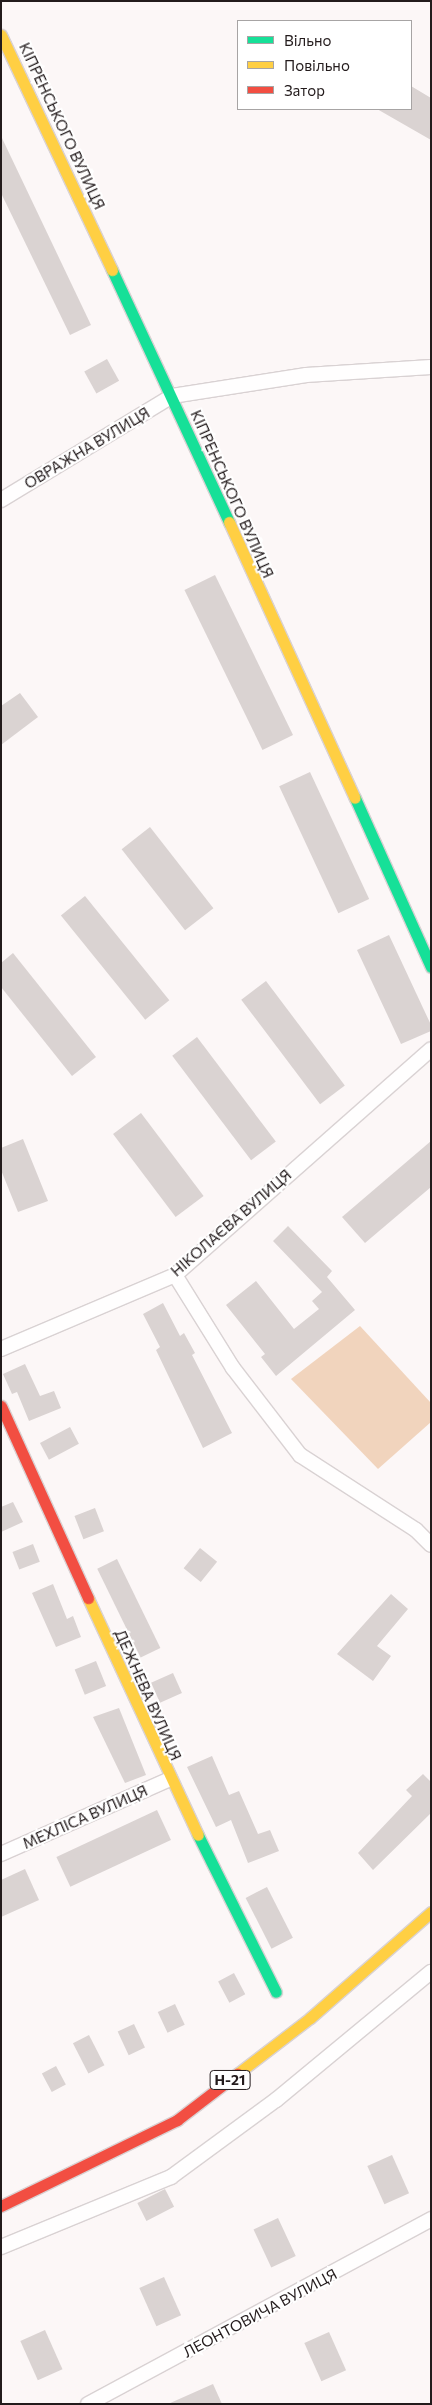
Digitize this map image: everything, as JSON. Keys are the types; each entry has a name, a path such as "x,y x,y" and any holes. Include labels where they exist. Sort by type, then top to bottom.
{"street":[{"name":"КІПРЕНСЬКОГО ВУЛИЦЯ","path":"2,36 172,396 431,968"},
{"path":"172,396 306,375 431,367"},
{"name":"ОВРАЖНА ВУЛИЦЯ","path":"1,500 172,396"},
{"name":"НІКОЛАЄВА ВУЛИЦЯ","path":"1,1349 175,1274 431,1049"},
{"path":"175,1274 233,1368 300,1455 416,1530 431,1545"},
{"name":"ДЕЖНЕВА ВУЛИЦЯ","path":"1,1406 170,1779 276,1992"},
{"name":"МЕХЛІСА ВУЛИЦЯ","path":"1,1854 170,1779"},
{"name":"Н-21","path":"1,2206 177,2120 310,2018 431,1912"},
{"path":"1,2247 172,2177 276,2100 431,1972"},
{"name":"ЛЕОНТОВИЧА ВУЛИЦЯ","path":"88,2404 412,2233 431,2219"}],"shaded area":[{"path":"360,1326 431,1403 431,1422 378,1469 291,1379"}],"building":[{"path":"412,87 431,98 431,140 379,110 412,110"},
{"path":"1,136 91,325 70,335 1,193"},
{"path":"107,359 119,381 96,393 84,372"},
{"path":"215,575 293,735 262,750 184,590"},
{"path":"20,693 38,717 1,745 1,706"},
{"path":"310,772 369,899 338,913 279,786"},
{"path":"150,827 213,908 185,930 122,849"},
{"path":"85,896 169,1000 145,1020 61,916"},
{"path":"389,935 431,1025 431,1031 401,1044 357,950"},
{"path":"13,953 96,1057 72,1076 1,987 1,963"},
{"path":"266,981 345,1086 320,1104 241,1000"},
{"path":"197,1037 276,1142 251,1160 172,1056"},
{"path":"141,1113 204,1196 176,1217 113,1134"},
{"path":"23,1139 48,1201 18,1212 1,1170 1,1148"},
{"path":"431,1141 431,1187 365,1243 342,1217"},
{"path":"288,1226 332,1271 327,1277 355,1310 276,1376 261,1357 265,1354 226,1305 256,1281 294,1329 319,1309 312,1301 322,1292 273,1241"},
{"path":"163,1303 180,1336 184,1333 195,1353 192,1355 232,1433 203,1448 156,1350 160,1347 143,1314"},
{"path":"25,1364 40,1396 54,1391 61,1408 29,1421 17,1392 12,1394 3,1374"},
{"path":"70,1427 79,1444 49,1460 40,1443"},
{"path":"13,1502 23,1522 1,1532 1,1507"},
{"path":"95,1508 104,1531 83,1539 74,1516"},
{"path":"33,1544 40,1562 19,1570 12,1552"},
{"path":"200,1548 217,1562 201,1582 184,1568"},
{"path":"117,1559 160,1648 141,1658 97,1569"},
{"path":"53,1584 67,1619 73,1616 81,1637 56,1647 32,1593"},
{"path":"391,1594 408,1609 377,1646 391,1656 373,1681 337,1654"},
{"path":"96,1661 106,1686 85,1695 75,1670"},
{"path":"173,1673 182,1693 160,1703 151,1683"},
{"path":"119,1708 146,1775 125,1783 93,1717"},
{"path":"212,1756 229,1795 239,1791 258,1834 270,1830 279,1851 248,1863 231,1820 216,1827 187,1767"},
{"path":"423,1774 431,1782 431,1813 373,1870 358,1853 412,1796 406,1790"},
{"path":"157,1810 171,1840 70,1887 56,1857"},
{"path":"25,1869 39,1900 1,1917 1,1880"},
{"path":"267,1887 293,1938 271,1949 246,1898"},
{"path":"234,1973 245,1994 229,2003 218,1981"},
{"path":"175,2004 185,2025 168,2033 158,2012"},
{"path":"134,2024 145,2048 129,2055 118,2032"},
{"path":"89,2035 104,2065 88,2073 73,2043"},
{"path":"56,2066 66,2085 52,2092 42,2074"},
{"path":"392,2155 409,2193 384,2204 367,2166"},
{"path":"165,2189 174,2207 146,2221 137,2203"},
{"path":"278,2218 296,2256 271,2267 254,2229"},
{"path":"164,2277 181,2315 156,2326 139,2288"},
{"path":"45,2330 62,2369 38,2380 20,2341"},
{"path":"329,2332 346,2370 321,2381 304,2343"},
{"path":"213,2384 222,2404 168,2404"}],"traffic: fast":[{"path":"112,270 229,522"},
{"path":"355,798 431,967"},
{"path":"198,1835 276,1992"}],"traffic: slow":[{"path":"1,35 112,270"},
{"path":"229,522 355,798"},
{"path":"88,1598 198,1835"},
{"path":"237,2074 310,2018 431,1912"}],"traffic: jam":[{"path":"1,1406 88,1598"},
{"path":"1,2206 177,2120 237,2074"}]}
